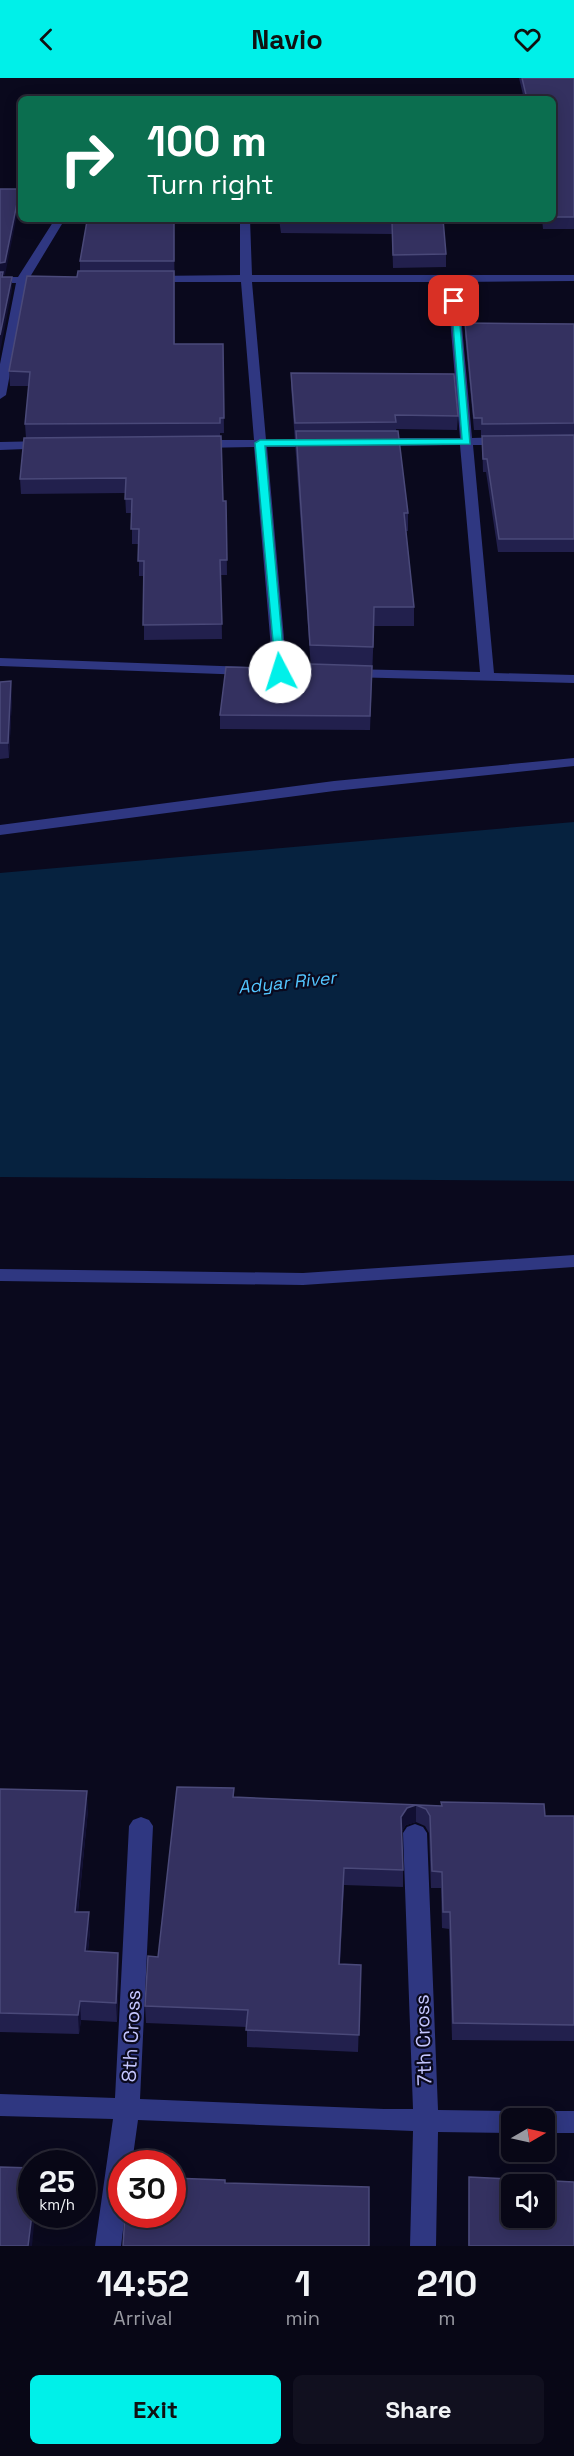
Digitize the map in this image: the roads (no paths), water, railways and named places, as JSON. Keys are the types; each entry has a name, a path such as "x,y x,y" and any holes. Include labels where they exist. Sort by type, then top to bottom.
{"street":[{"path":"0,395 22,280 58,222"},
{"path":"0,662 286,672 260,443 246,279 245,222"},
{"path":"452,278 486,676"},
{"path":"140,279 574,278"},
{"path":"0,280 57,280"},
{"path":"363,442 514,441"},
{"path":"189,444 329,442"},
{"path":"0,446 59,445"},
{"path":"337,673 574,679"},
{"path":"0,830 334,786 574,762"},
{"path":"0,1275 303,1279 574,1261"},
{"name":"8th Cross","path":"108,2246 128,2107 141,1826"},
{"name":"7th Cross","path":"415,1833 426,2121 423,2246"},
{"path":"0,2104 128,2107 426,2121 501,2122"},
{"path":"555,2122 574,2122"}],"water":[{"name":"Adyar River","path":"574,822 574,1181 0,1177 0,873"}]}
